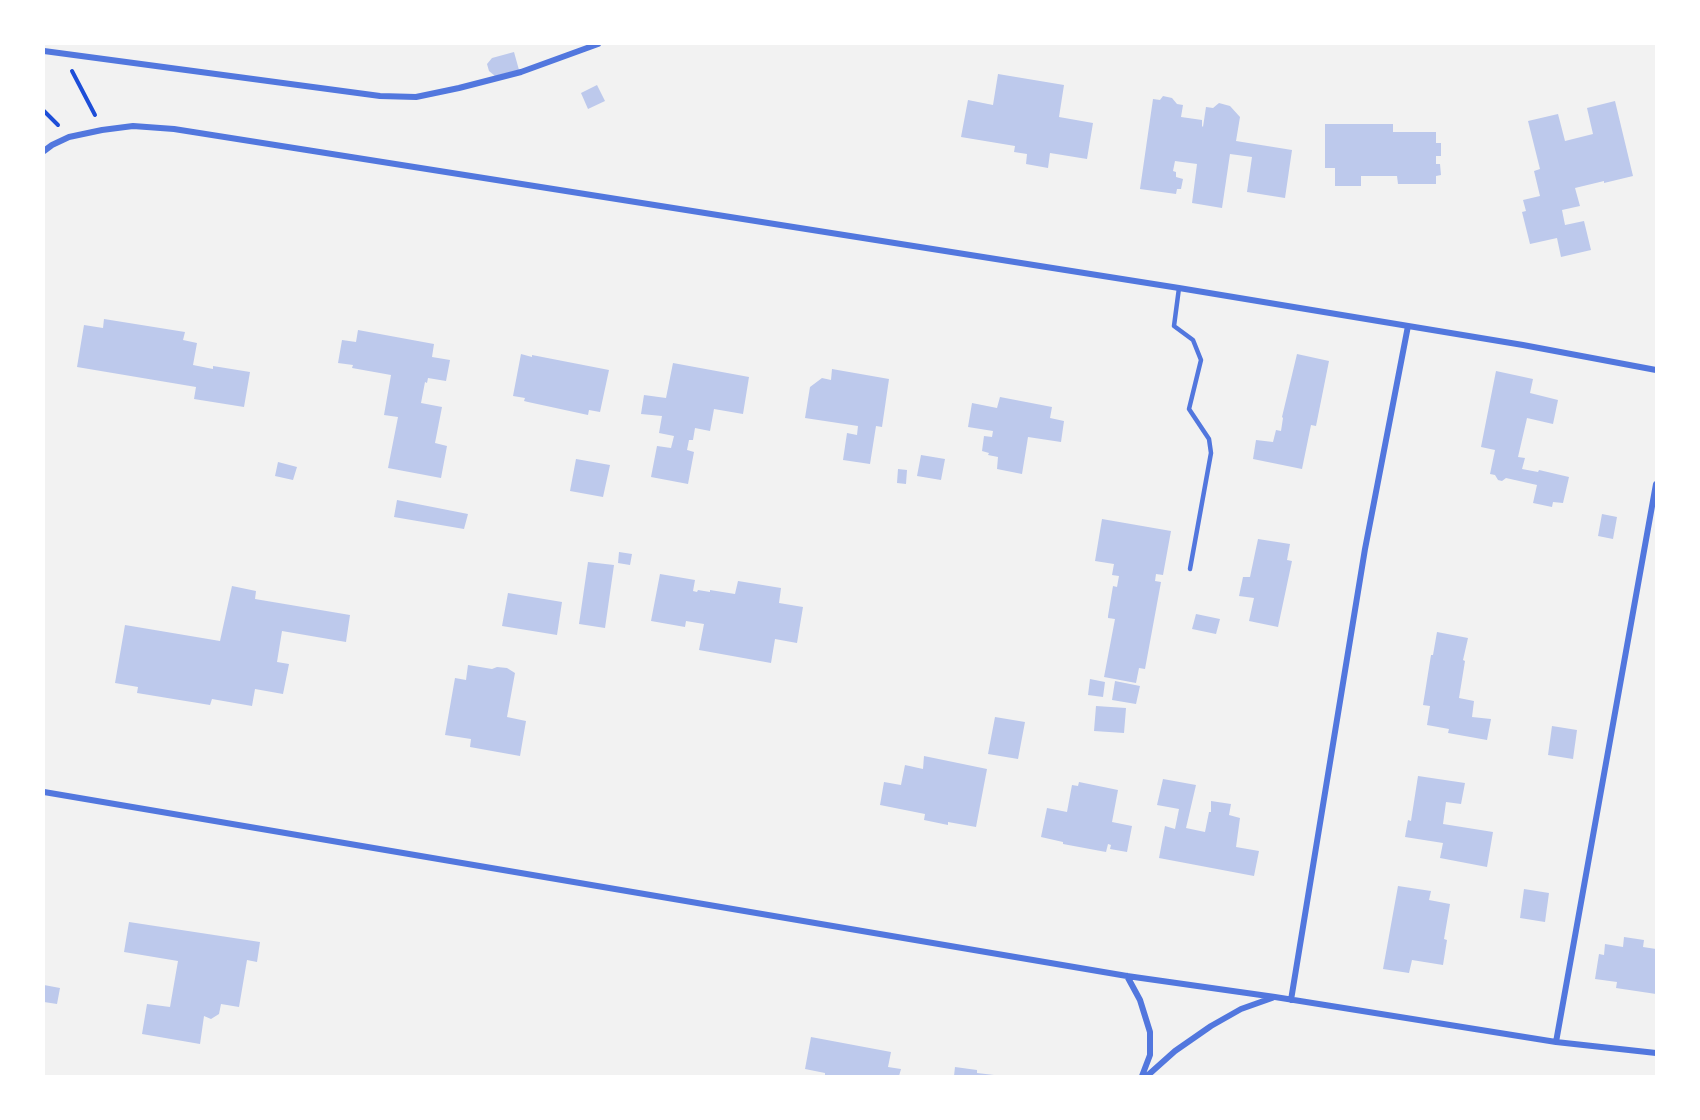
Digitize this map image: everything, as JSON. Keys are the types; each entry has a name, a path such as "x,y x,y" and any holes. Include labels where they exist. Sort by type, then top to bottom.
{"street":[{"path":"44,51 381,96 416,97 520,72 598,44"},
{"path":"44,151 67,134 133,126 174,129 1179,288 1523,345 1656,370"},
{"path":"1291,1000 1365,549 1408,326"},
{"path":"1556,1042 1656,484"},
{"path":"44,792 1127,976 1556,1042 1656,1053"},
{"path":"1127,976 1140,1000 1150,1032 1149,1055 1142,1077"},
{"path":"1147,1077 1175,1051 1211,1026 1241,1009 1275,997"}],"lane":[{"path":"1179,288 1174,326 1193,340 1201,360 1189,409 1209,439 1211,453 1190,569"}],"path":[{"path":"70,68 99,123"},
{"path":"44,111 67,134"}],"building":[{"path":"514,52 519,70 495,76 489,71 487,64 492,58"},
{"path":"998,74 1064,85 1059,117 1093,123 1087,159 1050,153 1048,168 1026,164 1027,154 1014,152 1015,146 961,137 968,100 993,105"},
{"path":"597,85 605,101 588,109 581,93"},
{"path":"1163,96 1172,98 1177,104 1183,105 1181,117 1202,120 1203,127 1206,107 1213,108 1219,103 1230,106 1240,117 1236,141 1292,150 1285,198 1247,192 1252,157 1230,154 1222,208 1192,203 1197,164 1175,161 1173,171 1176,172 1176,177 1183,179 1181,189 1177,189 1176,194 1140,189 1153,99 1160,100"},
{"path":"1615,101 1633,176 1575,188 1580,206 1562,210 1565,225 1584,221 1591,250 1561,257 1557,238 1530,244 1522,212 1526,211 1523,200 1540,196 1534,171 1540,169 1528,121 1558,114 1565,141 1593,134 1587,108"},
{"path":"1325,124 1393,124 1393,132 1436,132 1436,143 1441,143 1441,156 1436,156 1436,164 1440,164 1441,175 1436,176 1436,184 1398,184 1397,176 1361,176 1361,186 1335,186 1335,168 1325,168"},
{"path":"104,319 185,332 183,340 197,343 193,365 250,372 244,407 194,399 196,387 77,367 84,325 103,328"},
{"path":"358,330 434,344 432,357 450,360 446,381 428,378 427,383 425,382 421,403 442,407 435,443 447,446 441,478 388,468 398,417 384,415 391,375 338,363 342,340 356,342"},
{"path":"521,354 609,370 600,412 589,410 588,415 524,401 525,398 513,396"},
{"path":"1297,354 1329,361 1316,426 1311,425 1302,469 1253,459 1256,440 1273,442 1276,430 1281,431 1282,417"},
{"path":"673,363 749,377 743,414 714,409 710,431 695,428 693,440 689,440 687,450 694,452 688,484 651,477 657,446 671,448 674,436 659,433 662,416 641,414 644,395 666,398"},
{"path":"832,369 889,379 882,427 876,426 870,464 843,460 847,433 857,435 858,426 805,418 810,387 822,378 831,380"},
{"path":"1496,371 1533,379 1530,393 1558,400 1553,424 1527,418 1518,457 1525,458 1522,469 1538,472 1539,470 1569,477 1563,503 1553,502 1552,507 1533,503 1537,485 1506,478 1502,481 1490,474 1495,450 1481,447"},
{"path":"1000,397 1052,407 1050,418 1064,421 1061,442 1028,437 1022,474 997,469 998,457 982,451 984,436 992,437 993,431 968,427 972,403 997,408"},
{"path":"921,455 945,459 941,480 917,476"},
{"path":"576,459 610,465 603,497 570,491"},
{"path":"278,462 297,467 293,480 275,476"},
{"path":"898,469 907,470 906,484 897,483"},
{"path":"397,500 468,514 464,529 394,517"},
{"path":"1602,514 1617,517 1613,539 1598,536"},
{"path":"1102,519 1171,531 1163,575 1156,574 1155,581 1161,582 1145,669 1139,668 1136,683 1104,677 1115,619 1108,618 1108,616 1113,586 1117,587 1119,576 1112,575 1114,564 1095,561"},
{"path":"1258,539 1290,544 1287,560 1292,561 1278,627 1249,621 1254,598 1239,596 1243,577 1250,577"},
{"path":"619,552 632,554 630,565 618,563"},
{"path":"588,562 614,565 605,628 579,624"},
{"path":"660,574 695,580 693,591 697,592 698,590 710,592 710,590 735,594 738,581 781,588 779,603 803,607 797,643 775,639 771,663 699,650 704,624 686,621 685,627 651,621"},
{"path":"232,586 256,591 255,599 350,615 346,642 282,631 277,662 289,664 283,694 255,689 252,706 212,699 210,705 137,693 138,687 115,683 125,625 220,641"},
{"path":"508,593 562,602 557,635 502,626"},
{"path":"1196,614 1220,619 1216,634 1192,629"},
{"path":"1437,632 1468,638 1459,698 1474,701 1472,717 1491,719 1487,740 1448,733 1449,729 1427,725 1430,706 1423,705"},
{"path":"468,665 492,669 507,668 515,673 507,717 526,721 520,756 470,747 471,739 445,735 455,678 466,680"},
{"path":"1090,679 1105,682 1103,697 1088,695"},
{"path":"1115,681 1140,686 1136,704 1112,700"},
{"path":"1096,706 1126,708 1124,733 1094,731"},
{"path":"995,717 1025,722 1018,759 988,754"},
{"path":"1552,726 1577,730 1573,759 1548,755"},
{"path":"924,756 987,769 976,827 924,820 925,814 880,805 884,782 901,785 905,765 923,769"},
{"path":"1418,776 1465,783 1461,804 1446,802 1443,824 1493,832 1487,867 1440,858 1443,843 1405,837 1408,820 1411,821"},
{"path":"1163,779 1196,785 1186,828 1205,832 1209,812 1211,812 1211,801 1231,804 1229,815 1240,818 1236,847 1259,851 1254,876 1159,858 1165,826 1175,829 1179,809 1157,805"},
{"path":"1079,782 1118,790 1112,822 1132,826 1127,852 1110,849 1111,845 1108,844 1106,852 1063,844 1063,842 1041,837 1047,808 1067,812 1072,785 1078,786"},
{"path":"1398,886 1431,891 1429,900 1450,904 1444,939 1447,940 1443,965 1412,960 1409,973 1383,969"},
{"path":"1524,889 1549,893 1545,922 1520,918"},
{"path":"129,922 260,942 257,962 247,960 239,1007 221,1004 219,1014 211,1019 204,1016 200,1044 142,1034 147,1004 170,1007 178,961 124,952"},
{"path":"1624,937 1644,940 1643,947 1656,949 1656,994 1616,988 1617,982 1595,979 1599,954 1604,955 1605,944 1623,947"},
{"path":"44,985 60,988 57,1004 44,1002"},
{"path":"811,1037 891,1052 888,1067 901,1069 899,1076 825,1076 825,1073 805,1069"},
{"path":"955,1067 977,1070 977,1073 994,1076 954,1076"}]}
